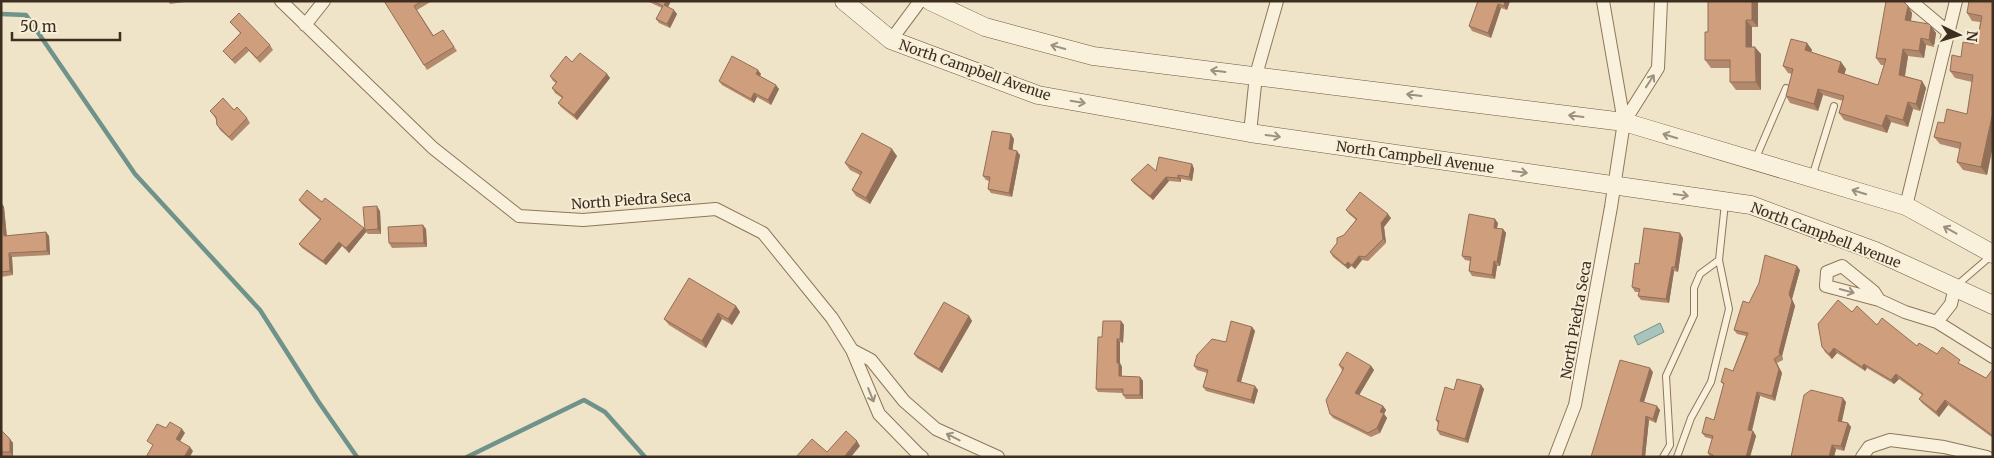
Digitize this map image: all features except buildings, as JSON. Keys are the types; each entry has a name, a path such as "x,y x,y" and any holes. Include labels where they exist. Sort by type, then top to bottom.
{"main road":[{"name":"North Campbell Avenue","path":"844,1 891,40 1038,95 1250,133 1751,205 1875,251 1993,305"},
{"path":"930,1 985,27 1093,56 1624,122 1906,206 1993,254"}],"street":[{"name":"North Piedra Seca","path":"281,1 432,148 519,216 583,220 716,209 763,233 832,318 852,350 879,414 922,457"},
{"path":"305,25 324,1"},
{"path":"891,40 920,1"},
{"path":"1250,133 1256,75 1277,1"},
{"path":"1603,1 1624,122"},
{"path":"1624,122 1658,68 1660,1"},
{"path":"1911,1 1948,32"},
{"path":"1906,206 1956,1"},
{"name":"North Piedra Seca","path":"1555,457 1575,405 1615,186 1624,122"},
{"path":"1937,322 1951,304 1955,287"},
{"path":"1879,300 1905,312 1937,322 1993,357"},
{"name":"North Piedra Seca","path":"852,350 871,360 904,401 936,429 998,457"},
{"path":"1862,457 1869,447 1882,441 1890,440 1944,447 1987,457"}],"lane":[{"path":"1755,161 1786,88"},
{"path":"1812,178 1834,106"},
{"path":"1677,457 1691,418 1710,382 1729,309 1719,260 1725,202"},
{"path":"1955,287 1993,254"},
{"path":"1663,457 1670,445 1666,376 1694,315 1694,288 1700,274 1719,260"}],"water":[{"path":"1660,323 1664,332 1638,345 1634,336"}],"waterway":[{"path":"1,14 26,15 135,174 260,310 318,401 357,457"},
{"path":"467,457 584,400 605,412 645,457"}]}
